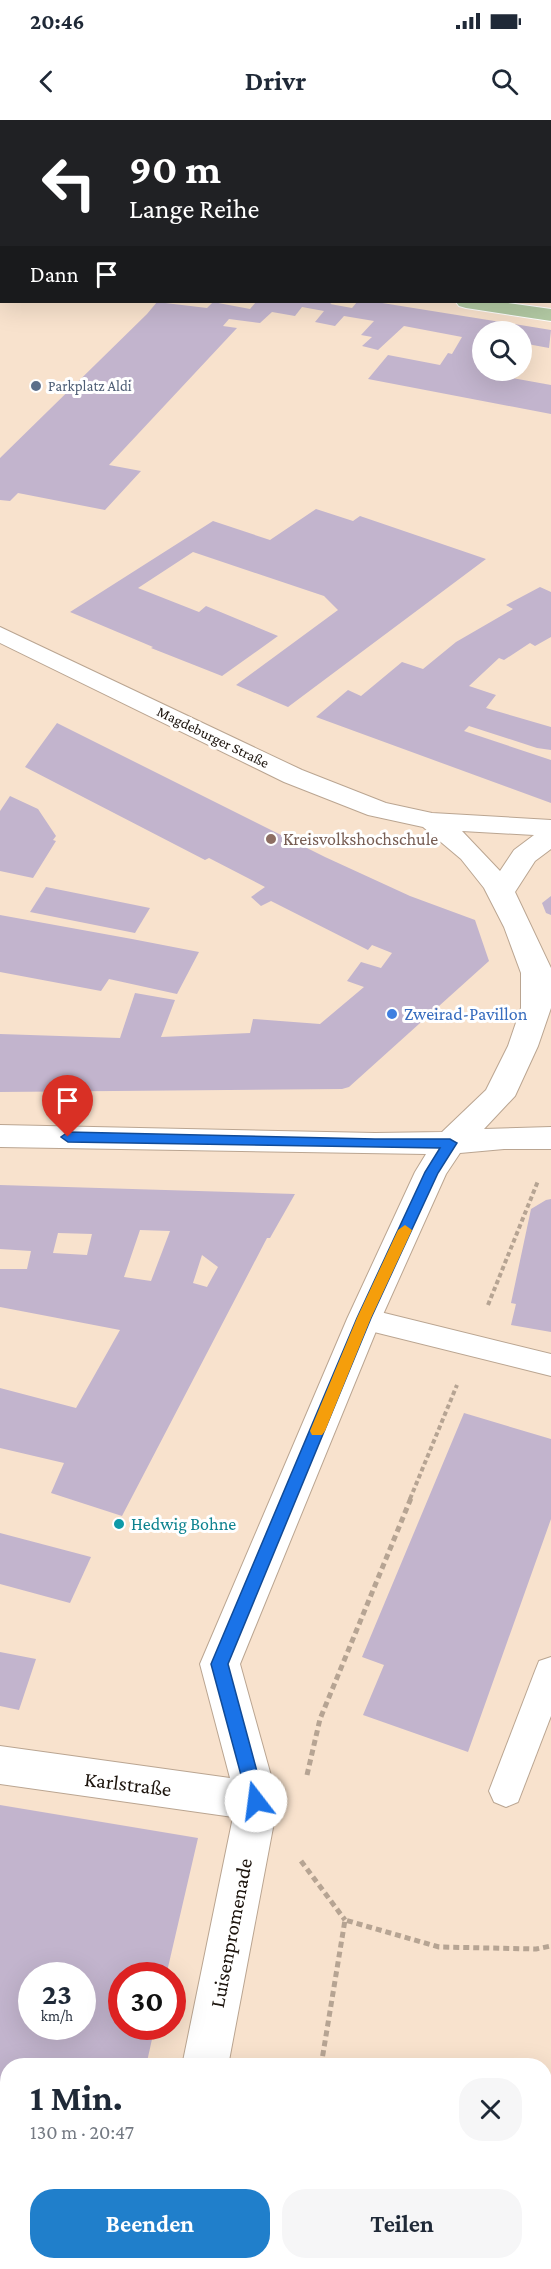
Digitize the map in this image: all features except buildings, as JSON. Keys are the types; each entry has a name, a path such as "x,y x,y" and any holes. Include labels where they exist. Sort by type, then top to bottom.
{"main road":[{"path":"473,303 551,315"}],"street":[{"name":"Magdeburger Straße","path":"0,634 293,776 378,809 432,821"},
{"path":"432,821 551,828"},
{"path":"256,1801 220,1664 364,1318 431,1172 450,1143 499,1096 523,1046 536,1008 543,976 501,892 479,861 461,841 432,821"},
{"path":"501,892 524,856 551,836"},
{"path":"0,1136 375,1144 551,1138"},
{"name":"Karlstraße","path":"0,1765 256,1801"},
{"name":"Luisenpromenade","path":"207,2058 256,1801"}],"lane":[{"path":"364,1318 551,1365"},
{"path":"506,1791 551,1671"}],"path":[{"path":"307,1777 320,1719 539,1178"},
{"path":"298,1857 345,1920 439,1947 536,1949 551,1946"},
{"path":"322,2058 345,1920"}],"slow traffic":[{"path":"317,1431 364,1318 405,1230"}],"place":[{"name":"Parkplatz Aldi","path":"36,386"},
{"name":"Kreisvolkshochschule","path":"271,839"},
{"name":"Zweirad-Pavillon","path":"392,1014"},
{"name":"Hedwig Bohne","path":"119,1524"}],"route":[{"path":"68,1137 375,1144 450,1143 431,1172 364,1318 220,1664 256,1801"}]}
